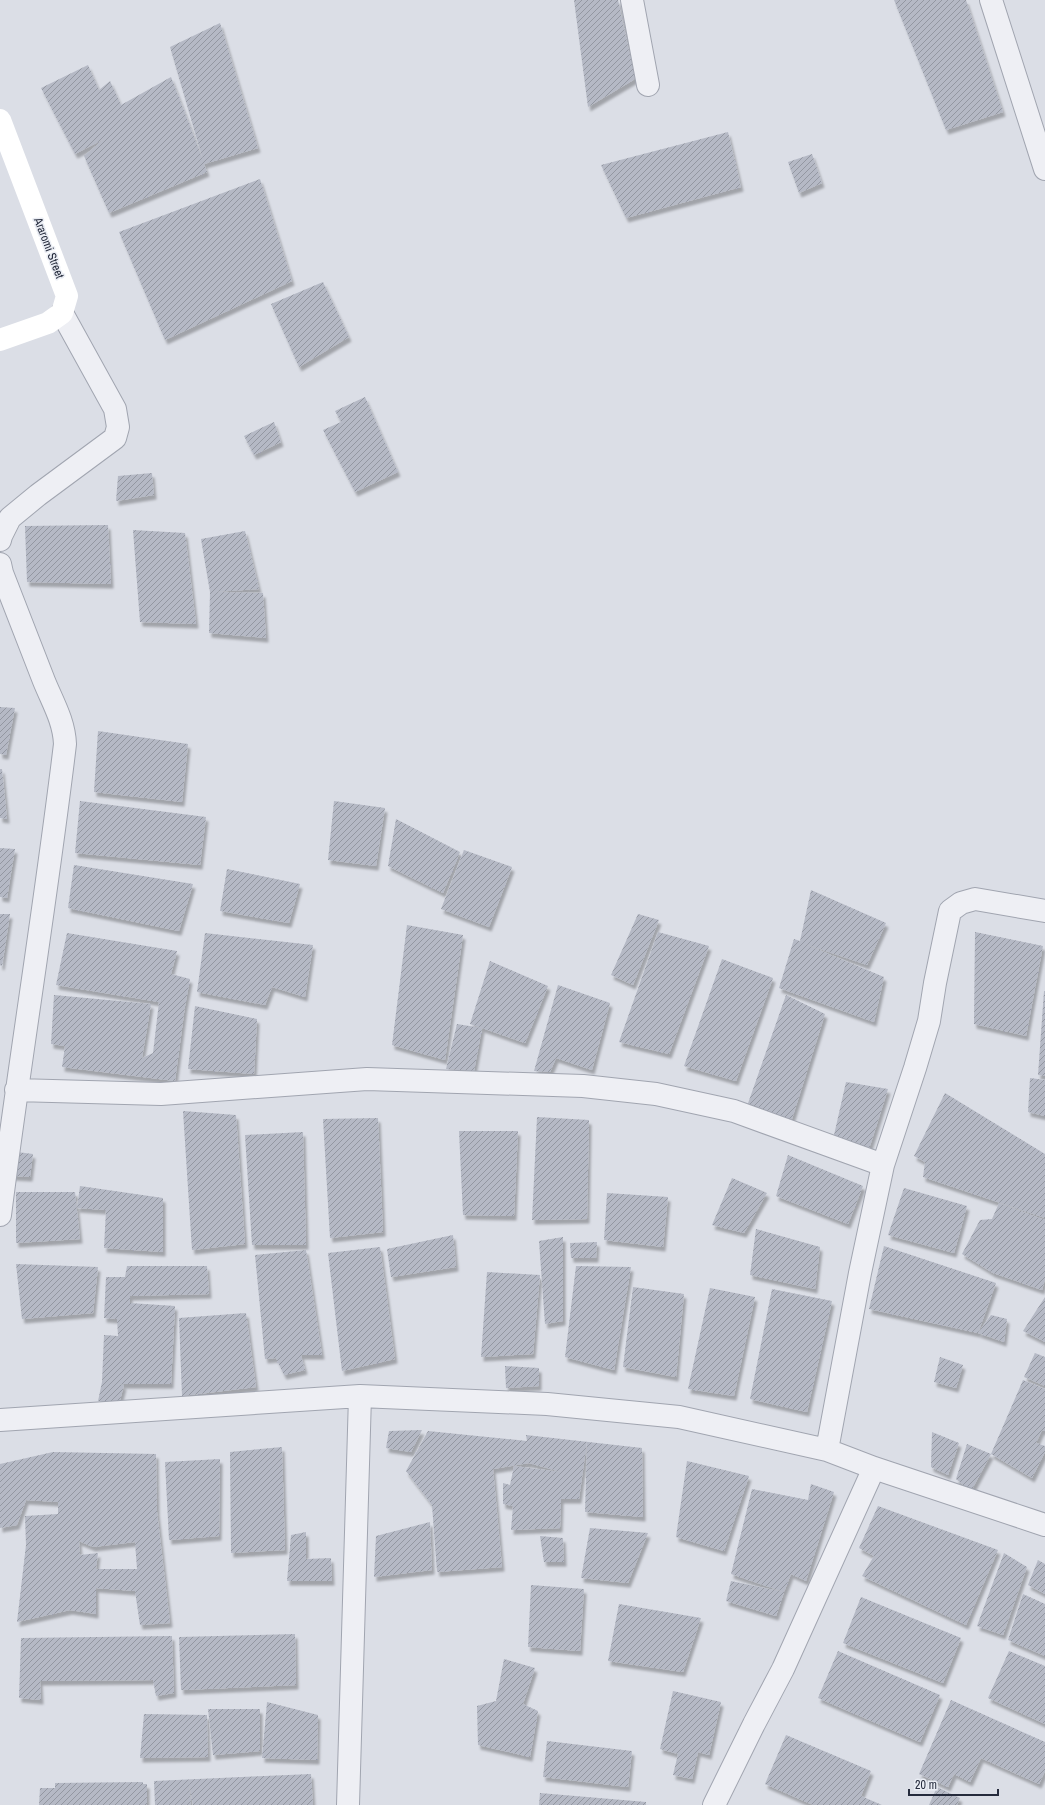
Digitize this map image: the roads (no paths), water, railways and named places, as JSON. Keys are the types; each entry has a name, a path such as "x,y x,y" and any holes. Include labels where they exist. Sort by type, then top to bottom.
{"street":[{"path":"632,0 648,85"},
{"path":"991,0 1045,169"},
{"name":"Araromi Street","path":"0,120 67,296 62,313"},
{"path":"0,340 48,324 62,313 115,409 118,428 115,438 38,495 10,518 0,540"},
{"path":"0,564 2,573 59,714 65,744 53,844 16,1090 0,1215"},
{"path":"827,1450 860,1273 883,1165 929,1021 935,983 950,911 961,902 974,899 1045,911"},
{"path":"16,1090 161,1094 367,1079 583,1086 656,1094 734,1111 883,1165"},
{"path":"348,1805 360,1396"},
{"path":"0,1420 360,1396 547,1404 679,1417 827,1450 874,1468 1045,1525"},
{"path":"714,1805 786,1663 874,1468"}]}
